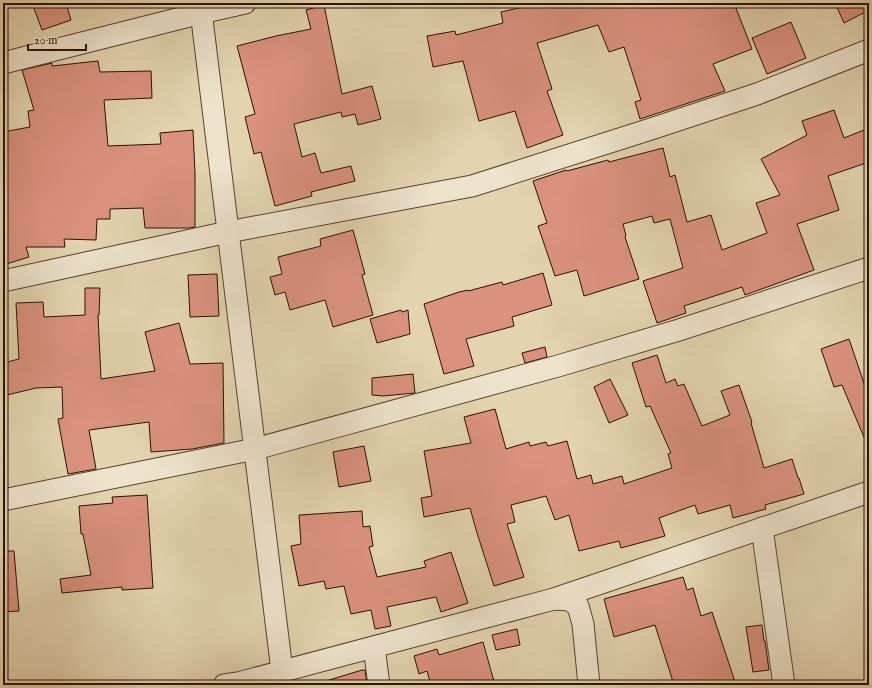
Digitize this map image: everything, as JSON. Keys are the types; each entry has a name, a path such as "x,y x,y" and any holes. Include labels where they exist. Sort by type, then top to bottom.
{"street":[{"path":"3,63 200,8 245,3"},
{"path":"200,8 282,671"},
{"path":"3,281 228,232 472,186 757,94 869,50"},
{"path":"3,500 255,449 558,366 679,330 869,268"},
{"path":"234,684 554,599 869,492"},
{"path":"762,528 784,685"},
{"path":"554,599 569,600 578,606 583,624 589,685"},
{"path":"374,647 379,685"}],"building":[{"path":"32,3 66,3 71,20 42,30"},
{"path":"541,3 579,3 580,8 599,3 734,3 752,49 713,64 725,91 640,119 635,102 641,100 624,47 609,52 598,25 537,43 552,89 547,91 563,135 527,148 515,111 479,121 463,61 433,67 427,36 455,31 456,35 503,23 501,12"},
{"path":"835,3 869,3 869,10 844,23"},
{"path":"324,5 342,94 372,86 381,119 358,125 355,114 342,117 341,112 294,124 302,157 315,153 321,173 351,166 355,181 311,192 312,196 275,206 261,152 254,154 245,117 255,114 237,46 311,29 306,10"},
{"path":"791,22 806,58 767,74 752,38"},
{"path":"98,61 100,72 151,71 152,98 104,100 108,146 161,144 160,133 193,130 195,227 145,228 143,208 110,209 110,219 97,219 96,240 64,239 65,247 26,247 29,257 3,265 3,132 30,127 28,111 34,110 22,70 52,63 52,66"},
{"path":"834,110 844,138 869,128 869,162 828,176 839,210 797,224 814,270 745,295 742,287 684,306 686,313 657,323 643,281 683,268 670,219 654,223 652,216 623,224 625,237 639,279 584,296 577,270 555,276 538,226 547,223 533,181 566,170 567,171 608,160 609,162 663,148 670,177 675,175 687,222 711,215 722,250 767,233 756,203 780,195 761,159 807,135 802,121"},
{"path":"353,230 365,274 362,275 373,315 333,327 325,300 290,310 285,292 275,295 270,277 282,274 278,257 321,246 320,239"},
{"path":"543,273 552,305 512,317 514,326 466,339 474,366 444,374 424,304 459,292 502,282 503,285"},
{"path":"217,274 219,316 190,317 188,275"},
{"path":"85,288 100,288 98,315 101,379 155,371 145,332 179,323 190,364 223,363 224,443 192,449 151,452 149,422 89,430 96,469 68,474 58,419 63,418 62,387 36,388 3,396 3,363 19,359 16,303 43,302 44,317 85,315"},
{"path":"401,310 402,312 408,310 410,334 377,343 370,319"},
{"path":"849,339 869,398 869,449 842,385 834,387 821,349"},
{"path":"545,347 547,357 525,363 522,353"},
{"path":"657,355 666,383 675,379 678,386 684,384 702,426 730,415 721,391 739,385 752,422 751,423 764,468 792,459 804,494 765,505 766,509 733,518 730,505 698,514 695,505 659,518 665,536 621,548 619,541 579,551 569,515 555,520 546,496 511,505 515,522 507,524 524,577 494,586 470,508 424,517 421,498 432,496 424,451 471,443 464,417 495,409 506,449 529,442 530,446 546,442 548,446 567,441 577,479 591,475 593,484 622,476 624,484 672,468 668,454 671,453 650,406 646,407 632,363"},
{"path":"413,374 415,393 383,396 372,395 372,378"},
{"path":"610,379 628,415 609,423 594,387"},
{"path":"364,446 371,481 339,487 333,452"},
{"path":"147,495 153,588 122,590 122,587 62,593 60,579 91,575 83,534 81,534 79,506 113,503 112,497"},
{"path":"362,511 363,527 370,526 373,546 369,547 377,577 426,567 424,561 451,552 468,603 441,612 436,597 387,607 391,626 375,629 371,610 351,614 344,586 326,589 324,581 299,586 291,546 301,544 299,515"},
{"path":"3,551 14,551 19,611 3,612"},
{"path":"683,577 687,590 693,588 701,616 712,612 736,685 674,685 655,625 614,637 604,599"},
{"path":"762,625 769,670 753,672 746,627"},
{"path":"517,629 520,645 496,650 492,635"},
{"path":"483,642 495,685 431,685 427,671 419,674 414,656 437,649 439,655"},
{"path":"365,670 367,685 327,685 326,681"}]}
